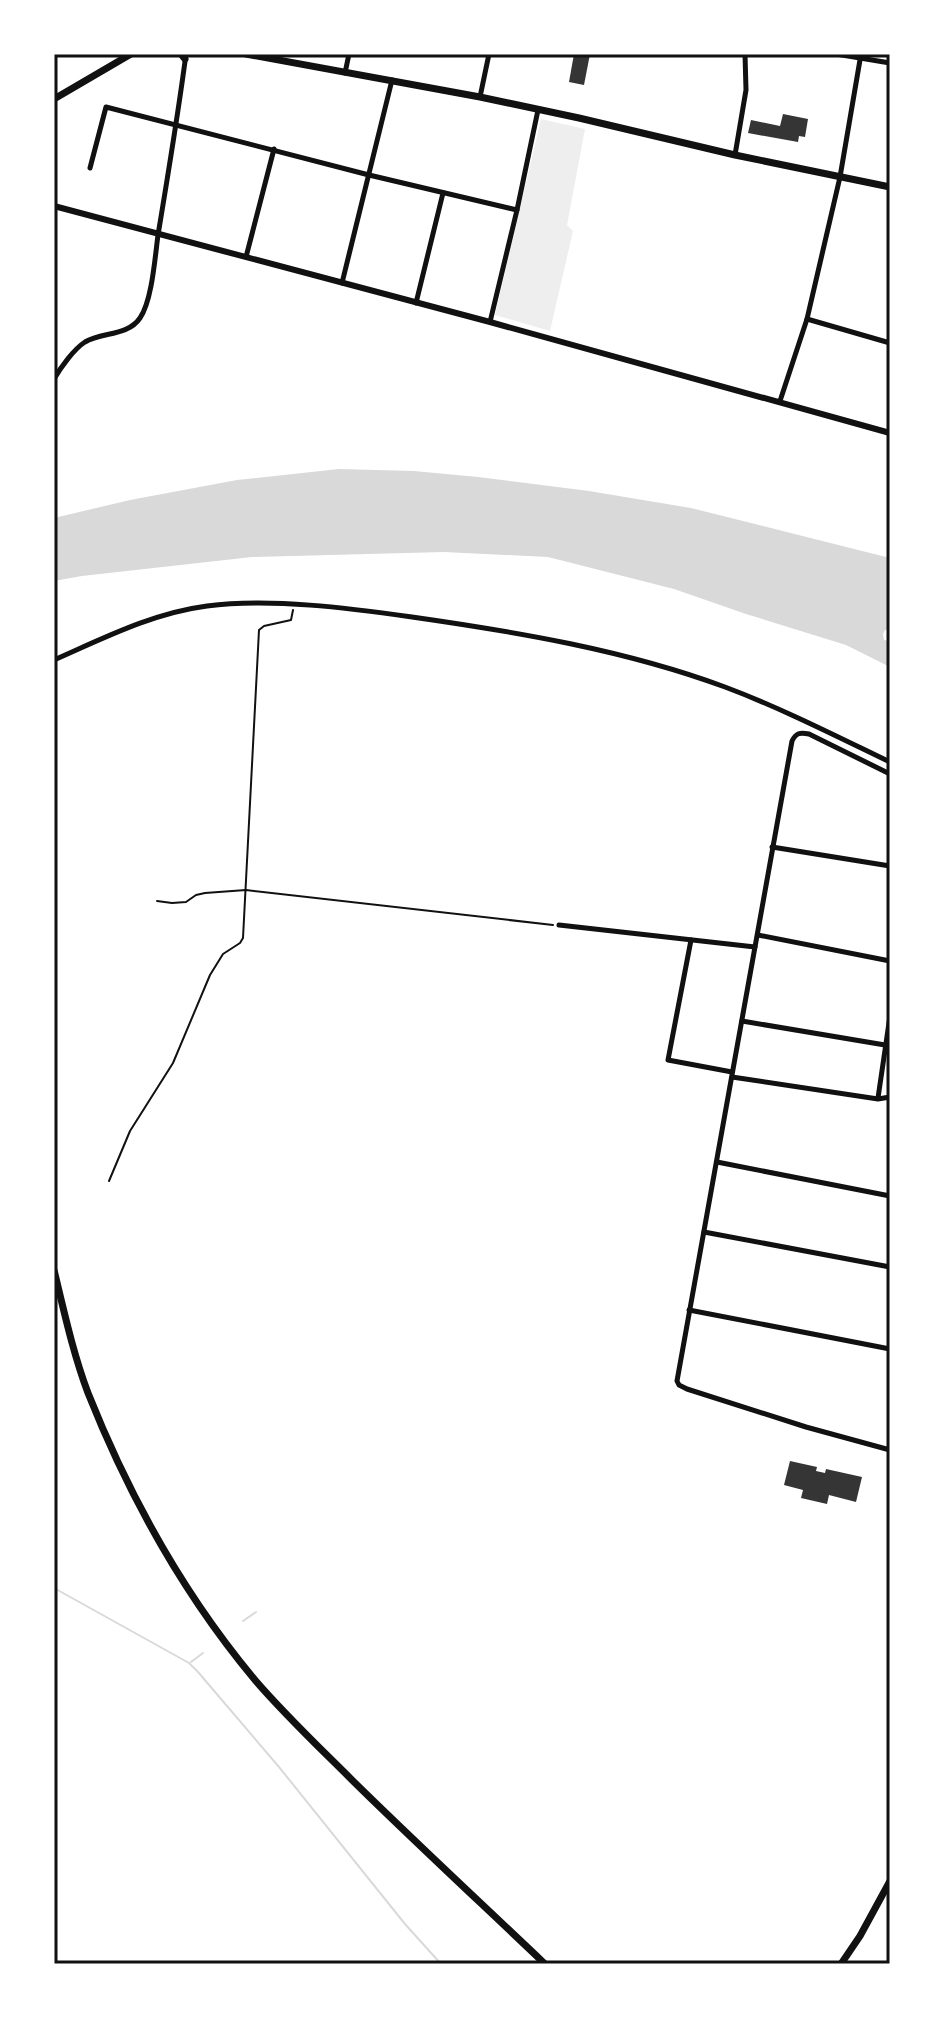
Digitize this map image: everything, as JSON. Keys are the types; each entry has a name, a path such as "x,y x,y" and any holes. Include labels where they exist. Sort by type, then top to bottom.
{"main road":[{"path":"54,99 131,54"},
{"path":"246,54 480,97 890,187"},
{"path":"54,1270 87,1391 130,1487 179,1576 214,1626 256,1681 297,1726 545,1964"},
{"path":"841,1964 888,1886"}],"street":[{"path":"345,74 349,54"},
{"path":"480,97 489,54"},
{"path":"735,155 746,90 745,54"},
{"path":"836,54 890,63"},
{"path":"54,379 83,344 133,326 145,308 177,124 184,56"},
{"path":"780,401 807,319 840,177 860,56"},
{"path":"342,284 392,80"},
{"path":"90,168 106,107 517,210"},
{"path":"490,322 538,110"},
{"path":"246,257 274,149"},
{"path":"416,303 443,193"},
{"path":"54,206 890,433"},
{"path":"807,319 890,343"},
{"path":"54,660 121,629 174,612 207,606 293,605 383,613 455,623 610,653 724,687 890,762"},
{"path":"890,774 809,734 794,735 677,1375 679,1385 687,1389 806,1427 890,1450 890,1439"},
{"path":"772,847 890,866"},
{"path":"559,925 755,947"},
{"path":"757,935 890,961"},
{"path":"691,940 668,1060 878,1099 890,1097"},
{"path":"878,1099 890,1016"},
{"path":"742,1021 885,1047"},
{"path":"717,1162 890,1196"},
{"path":"704,1232 890,1267"},
{"path":"689,1310 890,1349"}],"path":[{"path":"109,1181 130,1131 173,1063 210,975 223,954 243,938 259,630 291,620 293,605"},
{"path":"157,901 186,902 205,893 246,890 559,925"}],"shaded area":[{"path":"541,119 585,129 567,225 573,231 550,331 495,315"},
{"path":"339,469 414,471 589,491 691,508 890,558 890,629 883,634 884,640 890,641 890,667 846,645 674,589 548,557 444,552 252,557 54,581 54,518 237,480"}],"building":[{"path":"574,54 590,54 584,85 569,82"},
{"path":"783,114 808,119 805,137 799,136 798,142 748,133 751,120 780,126"},
{"path":"790,1461 817,1467 816,1471 825,1473 826,1469 862,1477 856,1502 829,1495 827,1504 801,1498 803,1490 784,1485"}],"waterway":[{"path":"54,1588 189,1663 441,1964"},
{"path":"243,1621 256,1612"},
{"path":"191,1662 203,1653"}]}
